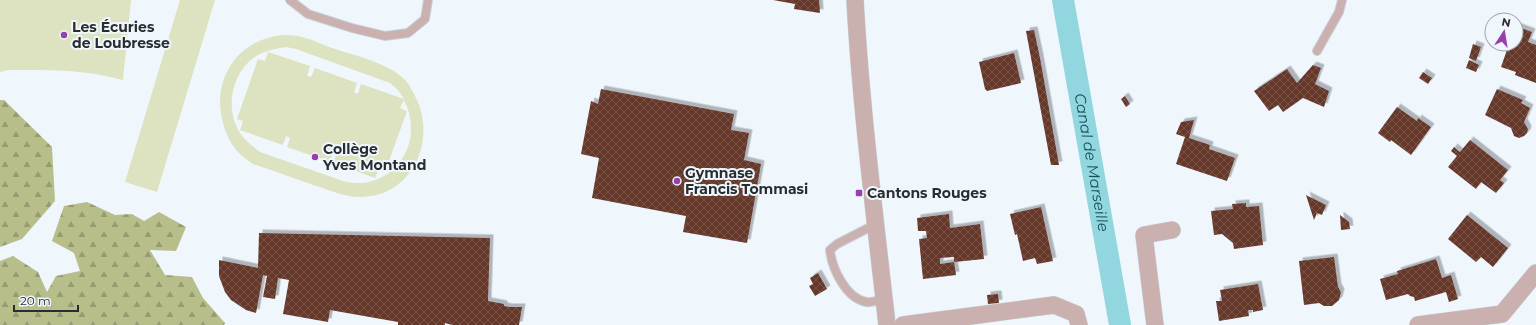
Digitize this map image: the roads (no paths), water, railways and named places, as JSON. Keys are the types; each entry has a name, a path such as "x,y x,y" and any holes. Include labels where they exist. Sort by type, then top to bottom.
{"street":[{"path":"855,0 858,50 887,325"},
{"path":"1155,325 1144,235 1172,230"},
{"path":"1418,325 1502,314 1536,273"},
{"path":"903,325 1054,305 1076,314 1079,325"}],"lane":[{"path":"290,0 308,14 352,28 385,36 408,33 425,19 428,0"},
{"path":"1317,51 1339,12 1342,0"},
{"path":"876,224 837,244 830,250 831,261 846,290 854,297 867,302 884,299"}],"waterway":[{"name":"Canal de Marseille","path":"1063,0 1120,325"}],"place":[{"name":"Les Écuries de Loubresse","path":"64,35"},
{"name":"Collège Yves Montand","path":"315,157"},
{"name":"Gymnase Francis Tommasi","path":"677,181"},
{"name":"Cantons Rouges","path":"859,193"}]}
